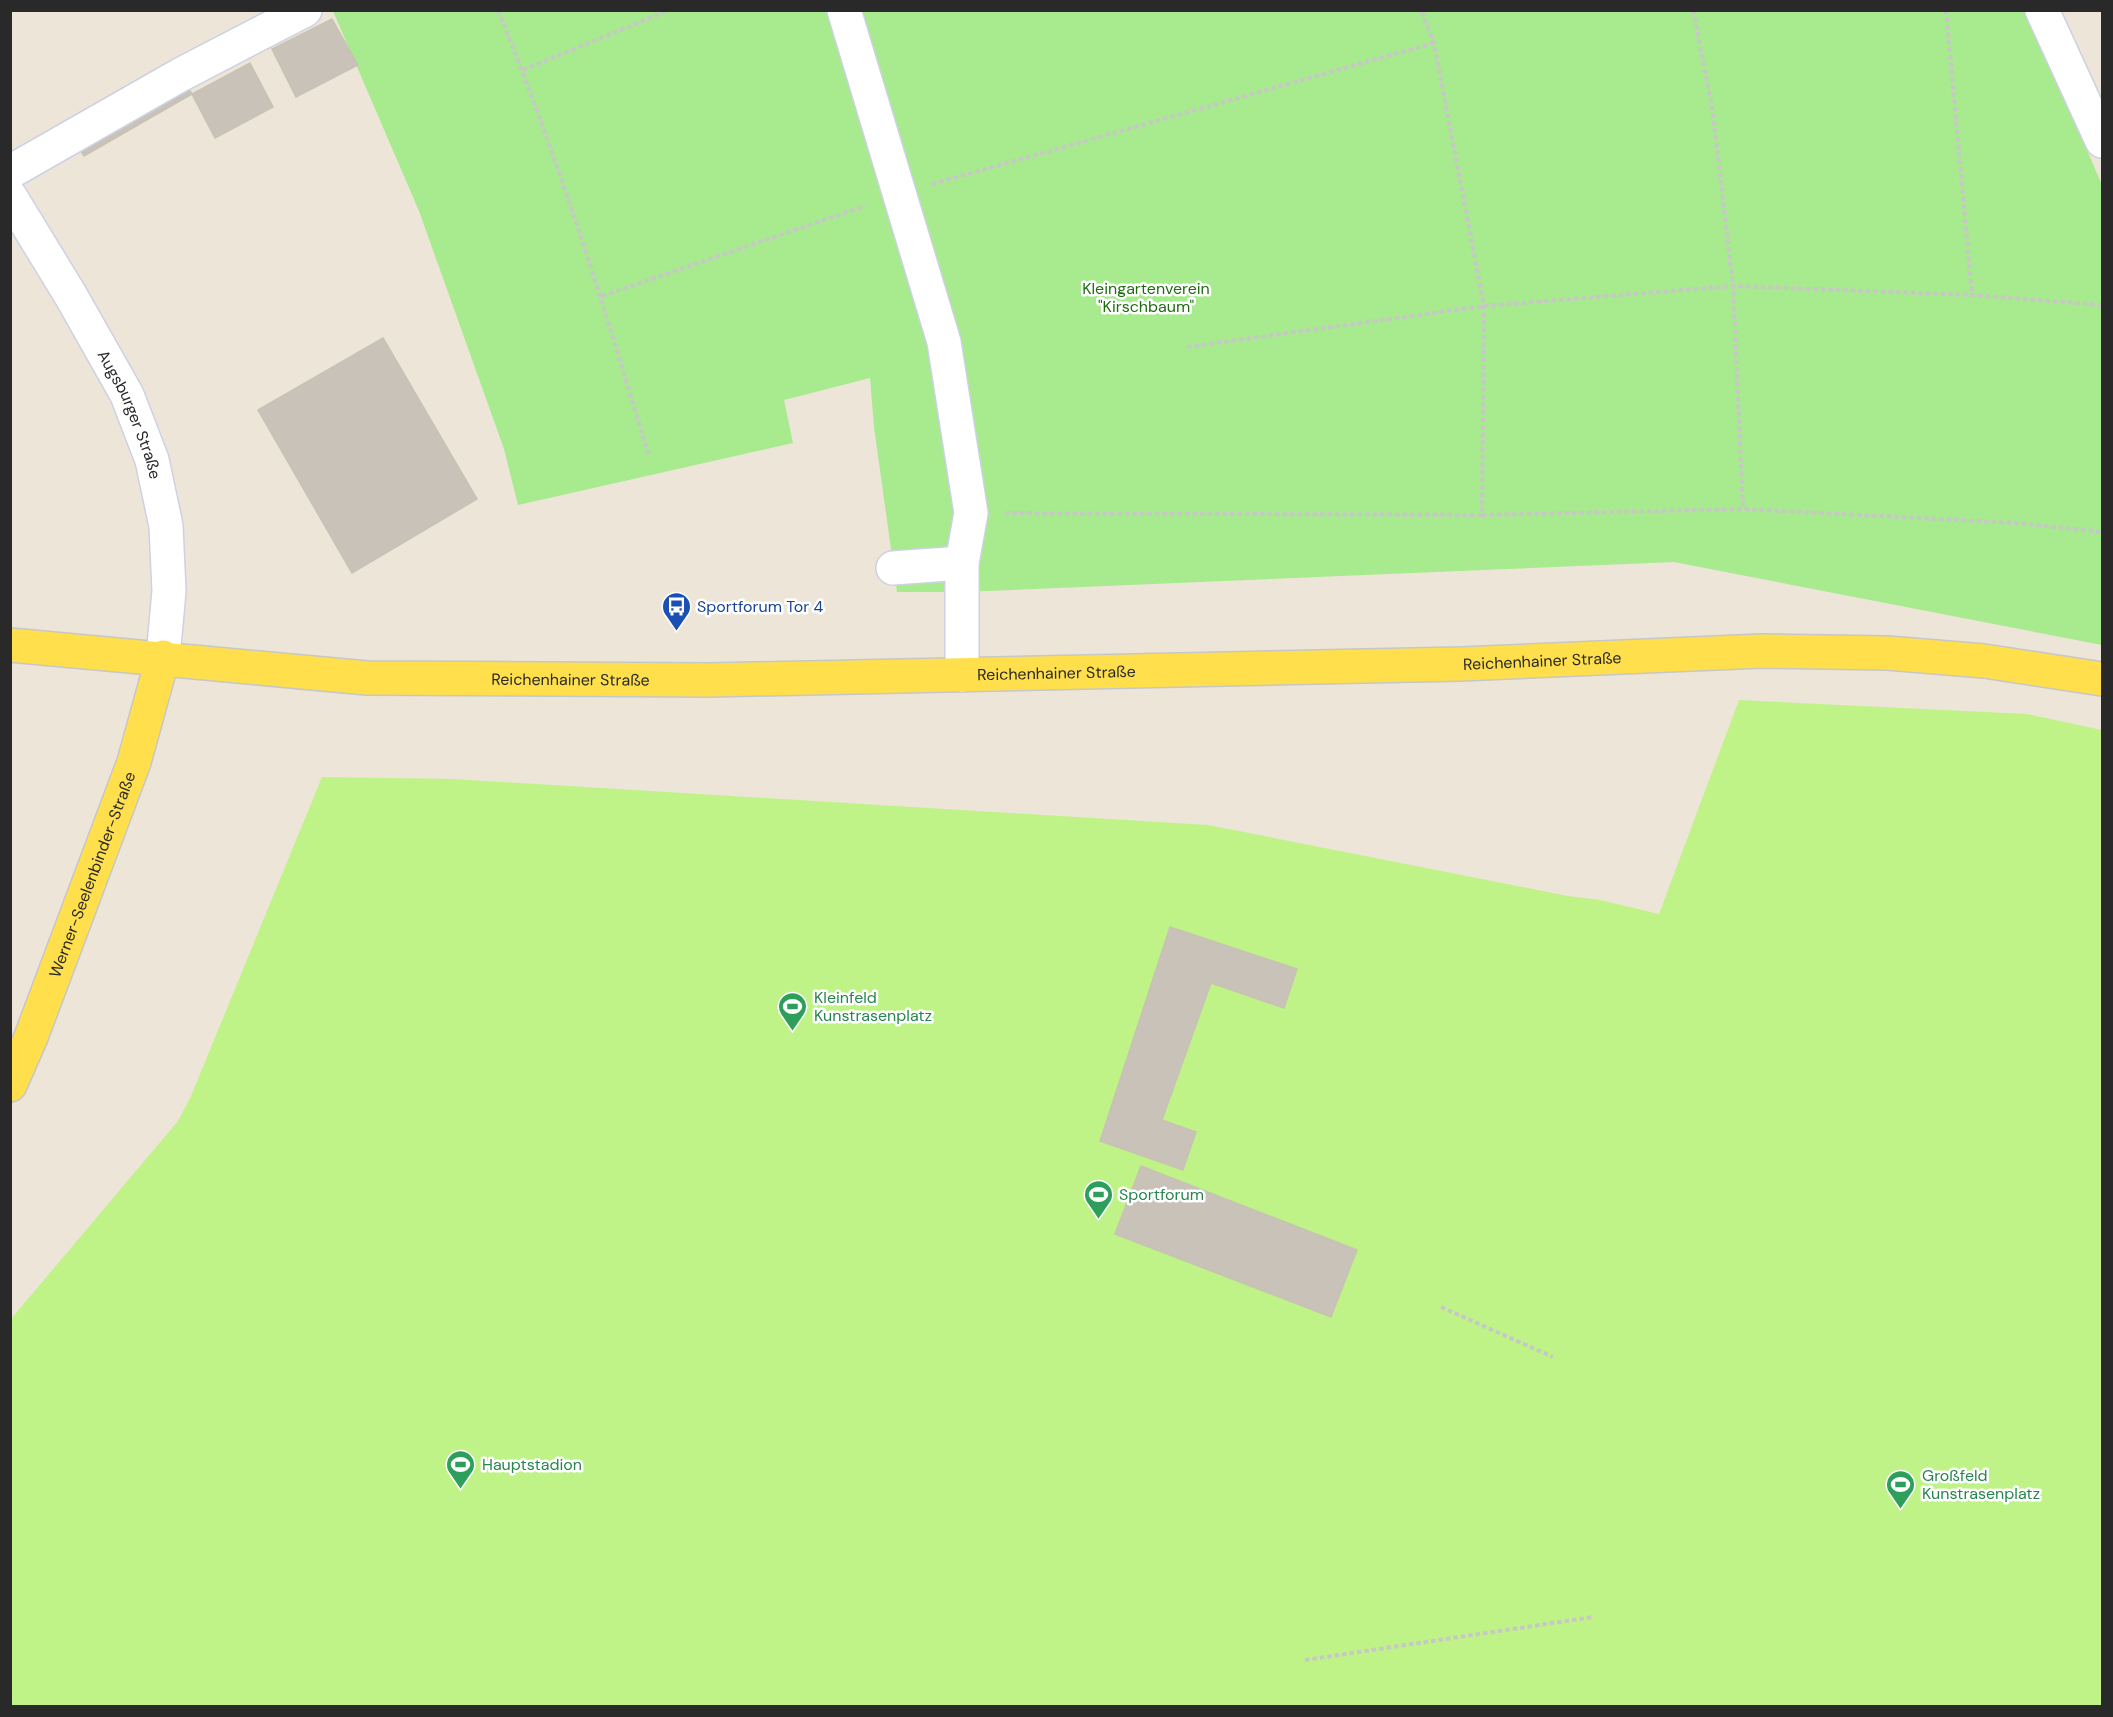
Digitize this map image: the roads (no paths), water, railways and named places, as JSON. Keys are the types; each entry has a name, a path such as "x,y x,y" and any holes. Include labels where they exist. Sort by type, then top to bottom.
{"main road":[{"name":"Reichenhainer Straße","path":"10,645 162,657 367,678 710,680 1461,664 1762,651 1898,654 1984,661 2103,679"},
{"name":"Werner-Seelenbinder-Straße","path":"10,1085 35,1026 134,762 162,657"}],"street":[{"path":"10,172 180,75 305,10"},
{"path":"844,10 944,342 971,513 962,563 962,675"},
{"path":"2042,10 2103,141"},
{"name":"Augsburger Straße","path":"10,196 71,296 127,395 152,459 166,526 169,591 162,657"},
{"path":"893,568 962,563"}],"place":[{"name":"Sportforum Tor 4","path":"676,632"},
{"name":"Kleinfeld Kunstrasenplatz","path":"793,1032"},
{"name":"Sportforum","path":"1098,1220"},
{"name":"Hauptstadion","path":"461,1490"},
{"name":"Großfeld Kunstrasenplatz","path":"1901,1510"}],"park label":[{"name":"Kleingartenverein \"Kirschbaum\"","path":"1146,297"}]}
